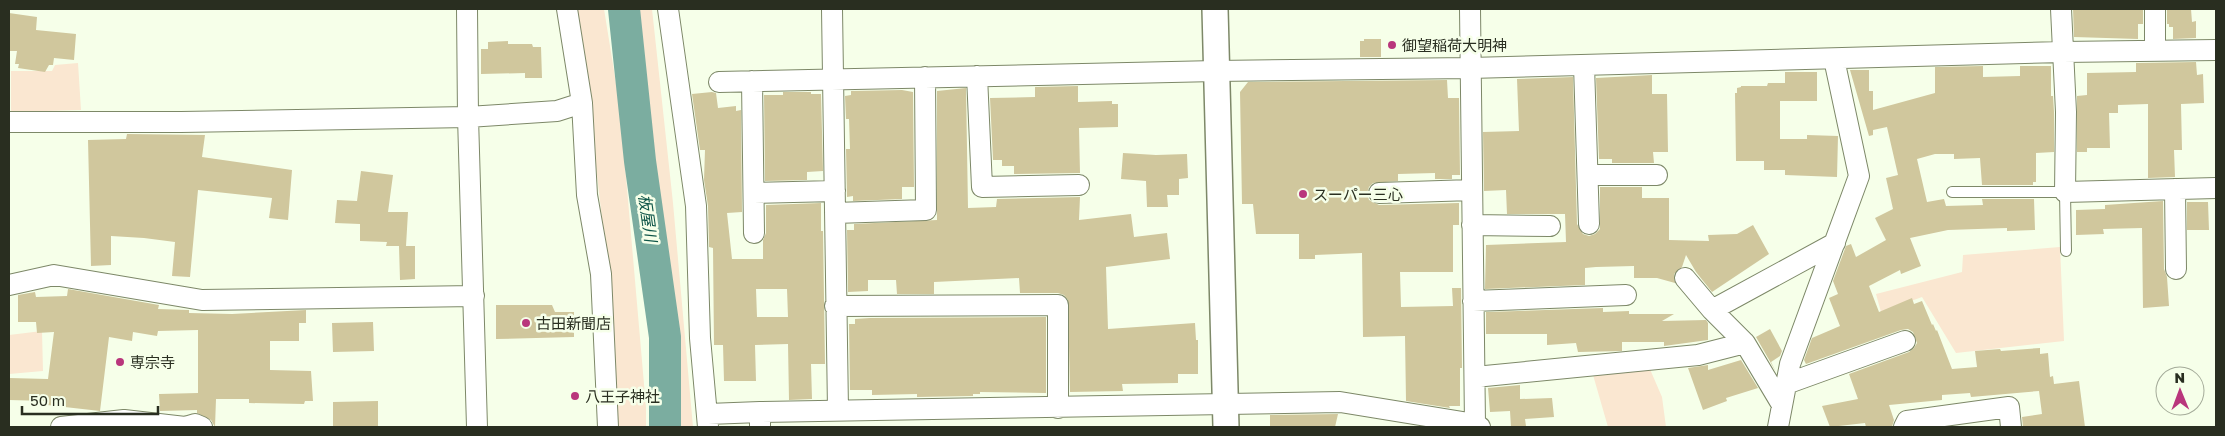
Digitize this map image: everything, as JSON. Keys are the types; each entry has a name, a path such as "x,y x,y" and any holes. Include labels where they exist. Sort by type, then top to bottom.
{"street":[{"path":"467,9 468,117 477,427"},
{"path":"567,9 582,103 587,195 602,274 608,427"},
{"path":"668,9 696,206 700,338 708,420 760,420 838,410 1058,408 1226,416 1340,402 1477,426 1474,377 1470,9"},
{"path":"832,9 838,410"},
{"path":"1215,9 1226,416"},
{"path":"2061,9 2066,112 2065,192 2216,188"},
{"path":"2155,9 2155,50"},
{"path":"720,82 1216,71 1470,68 2063,52 2216,50"},
{"path":"1778,427 1790,364 1859,176 1834,59"},
{"path":"1584,65 1590,224"},
{"path":"977,76 982,187 1079,185"},
{"path":"835,213 926,210 925,77"},
{"path":"752,81 754,233"},
{"path":"9,122 181,122 468,117 557,111 582,103"},
{"path":"1588,175 1657,175"},
{"path":"2175,189 2176,268"},
{"path":"1379,193 1472,190"},
{"path":"754,193 835,191"},
{"path":"1472,225 1550,226"},
{"path":"1712,310 1835,243"},
{"path":"9,285 54,275 202,300 474,296"},
{"path":"1685,278 1712,310 1745,343 1782,405"},
{"path":"1474,301 1626,295"},
{"path":"835,306 1058,305 1058,408"},
{"path":"1786,384 1904,341"},
{"path":"1474,377 1698,354 1745,343"},
{"path":"1904,427 1907,421 2009,407 2011,427"},
{"path":"61,427 124,420 185,427 194,424 202,427"}],"lane":[{"path":"1952,192 2065,192 2066,251"}],"shaded area":[{"path":"574,9 604,9 620,108 646,407 646,427 609,427 608,271 589,105"},
{"path":"633,9 652,9 673,203 693,427 678,427 674,340"},
{"path":"78,63 81,110 11,112 11,71 52,71 55,65"},
{"path":"2060,247 2064,341 1956,353 1922,297 1881,312 1876,294 1962,272 1963,255"},
{"path":"42,331 43,371 9,374 9,335"},
{"path":"1649,367 1662,397 1666,427 1608,427 1591,368"}],"building":[{"path":"2073,9 2143,9 2143,24 2138,24 2138,39 2074,37"},
{"path":"2167,9 2191,9 2192,22 2196,21 2196,38 2173,39 2173,27 2169,27 2169,24 2167,24"},
{"path":"9,13 37,17 36,30 76,34 74,60 54,58 53,65 49,65 45,72 18,68 19,64 15,64 17,51 9,51"},
{"path":"1364,39 1381,39 1381,57 1360,57 1360,41 1364,41"},
{"path":"508,41 508,44 532,44 533,47 541,47 542,78 525,78 525,73 481,74 481,49 488,49 488,42"},
{"path":"2196,62 2197,75 2203,74 2204,103 2181,104 2182,150 2174,150 2175,177 2148,178 2148,104 2118,105 2118,113 2109,113 2110,148 2087,148 2087,152 2077,152 2077,96 2087,95 2087,73 2136,72 2136,63"},
{"path":"1983,66 1983,77 2020,76 2020,66 2051,66 2054,152 2036,153 2036,182 2033,182 2033,185 1982,185 1980,158 1954,159 1954,154 1935,154 1917,159 1927,202 1944,199 1946,206 1983,205 1982,199 2034,199 2035,230 2007,231 2007,228 1948,230 1910,238 1921,266 1901,274 1900,270 1869,286 1879,312 1912,298 1914,304 1922,301 1932,325 1937,330 1952,369 1977,367 1975,351 2040,348 2040,354 2048,353 2050,377 2053,376 2054,384 2079,381 2085,427 2023,427 2022,417 2042,414 2039,391 1971,397 1970,393 1942,395 1942,400 1889,405 1894,420 1892,427 1866,427 1865,423 1830,427 1822,406 1858,399 1849,374 1909,352 1917,343 1913,332 1908,329 1901,330 1806,364 1804,360 1812,338 1840,326 1829,298 1838,294 1833,281 1846,246 1851,244 1856,257 1886,240 1875,218 1893,209 1886,178 1898,175 1887,127 1873,130 1873,135 1869,136 1850,70 1869,70 1869,91 1873,91 1873,110 1935,93 1935,67"},
{"path":"1785,72 1817,72 1817,101 1780,101 1780,139 1807,139 1807,135 1838,136 1837,177 1785,175 1785,170 1764,170 1764,161 1736,161 1735,93 1737,93 1737,88 1741,86 1767,86 1768,83 1785,83"},
{"path":"1652,75 1652,94 1667,94 1668,152 1653,152 1654,163 1612,163 1612,159 1599,159 1596,78"},
{"path":"1573,77 1577,224 1583,234 1589,236 1595,234 1600,229 1600,187 1642,187 1642,198 1669,198 1669,240 1709,241 1708,235 1737,234 1753,225 1769,254 1712,292 1696,272 1686,255 1682,267 1674,274 1675,283 1657,278 1634,278 1634,266 1596,267 1585,268 1585,285 1485,289 1486,245 1566,242 1565,214 1507,214 1506,190 1484,191 1483,132 1519,131 1517,79"},
{"path":"1447,80 1448,98 1459,98 1460,175 1452,175 1452,179 1435,179 1435,173 1398,174 1398,181 1373,183 1367,193 1369,200 1379,205 1459,203 1459,225 1453,225 1453,272 1400,272 1401,307 1453,306 1452,288 1461,288 1462,368 1460,368 1460,406 1449,406 1450,408 1406,401 1405,336 1363,337 1362,253 1315,255 1315,259 1299,259 1299,234 1256,234 1253,204 1242,204 1240,92 1248,82"},
{"path":"1078,86 1078,102 1112,101 1112,104 1118,104 1118,127 1079,128 1080,173 1014,174 1014,166 1002,166 1002,160 993,160 990,98 1035,97 1035,87"},
{"path":"966,88 968,208 996,207 997,199 1080,197 1079,220 1131,214 1134,237 1167,233 1170,259 1106,267 1108,329 1195,323 1196,340 1198,340 1198,374 1178,374 1178,383 1122,384 1123,391 1070,392 1068,300 1064,295 1058,293 1020,293 1019,278 934,282 934,294 897,294 896,280 868,280 868,291 848,292 847,230 854,230 854,224 937,220 937,91"},
{"path":"902,90 913,92 914,187 902,187 902,199 853,201 853,196 847,197 846,149 850,149 849,119 846,119 845,96 851,95 851,91"},
{"path":"783,92 821,94 823,171 807,172 807,180 765,181 764,95 783,95"},
{"path":"716,93 718,108 736,106 736,111 741,110 742,212 727,213 732,259 763,259 763,240 766,233 766,205 821,203 825,364 811,364 812,399 789,400 788,344 755,345 756,381 724,381 723,345 714,345 713,248 709,247 708,206 704,180 705,150 700,150 692,94","holes":["756,289 787,289 788,317 757,317"]},
{"path":"127,134 205,135 202,157 292,170 288,220 269,218 272,198 198,190 190,277 172,276 175,242 144,238 111,236 111,265 91,266 88,140 126,139"},
{"path":"1123,153 1187,154 1188,178 1179,179 1179,195 1167,195 1168,207 1147,207 1146,181 1121,179"},
{"path":"361,171 393,175 388,212 408,212 406,246 415,246 415,279 400,280 399,246 386,246 387,242 360,241 360,224 335,223 337,200 357,201"},
{"path":"2163,201 2164,269 2167,277 2169,306 2143,308 2142,228 2103,229 2104,234 2076,235 2076,210 2105,209 2105,205"},
{"path":"2187,202 2208,202 2209,230 2187,230"},
{"path":"68,289 159,305 158,309 189,310 189,313 232,314 306,310 306,323 299,323 299,341 270,341 270,370 311,371 313,401 305,401 304,404 249,403 249,399 216,399 215,427 211,420 197,413 197,410 160,411 159,394 198,393 198,330 158,331 157,336 133,332 132,341 109,337 100,411 47,405 47,401 9,400 9,378 48,379 54,332 37,333 36,322 18,322 18,295 35,292 36,297 67,296"},
{"name":"古田新聞店","path":"496,305 552,305 555,312 574,312 574,337 496,339"},
{"path":"1603,308 1603,312 1629,311 1629,314 1674,314 1662,321 1706,320 1708,323 1708,340 1664,346 1664,342 1622,342 1622,351 1578,352 1576,343 1547,345 1547,334 1486,334 1486,312"},
{"path":"1046,317 1046,393 980,392 980,394 973,394 973,396 917,397 917,394 872,395 872,390 850,390 849,324 855,324 855,319"},
{"path":"373,322 374,351 333,352 332,323"},
{"path":"1770,329 1782,351 1780,356 1771,362 1776,372 1756,337"},
{"path":"1741,360 1758,388 1726,398 1727,401 1703,410 1688,368 1708,365 1708,370"},
{"path":"1520,385 1520,399 1552,398 1554,417 1525,419 1526,426 1511,427 1510,411 1490,412 1488,388"},
{"path":"378,401 378,427 333,427 333,402"},
{"path":"1338,414 1335,427 1270,427 1270,415"}],"waterway":[{"name":"板屋川","path":"624,9 640,161 665,337 665,427"}],"place":[{"name":"御望稲荷大明神","path":"1392,45"},
{"name":"スーパー三心","path":"1303,194"},
{"name":"古田新聞店","path":"526,323"},
{"name":"専宗寺","path":"120,362"},
{"name":"八王子神社","path":"575,396"}]}
